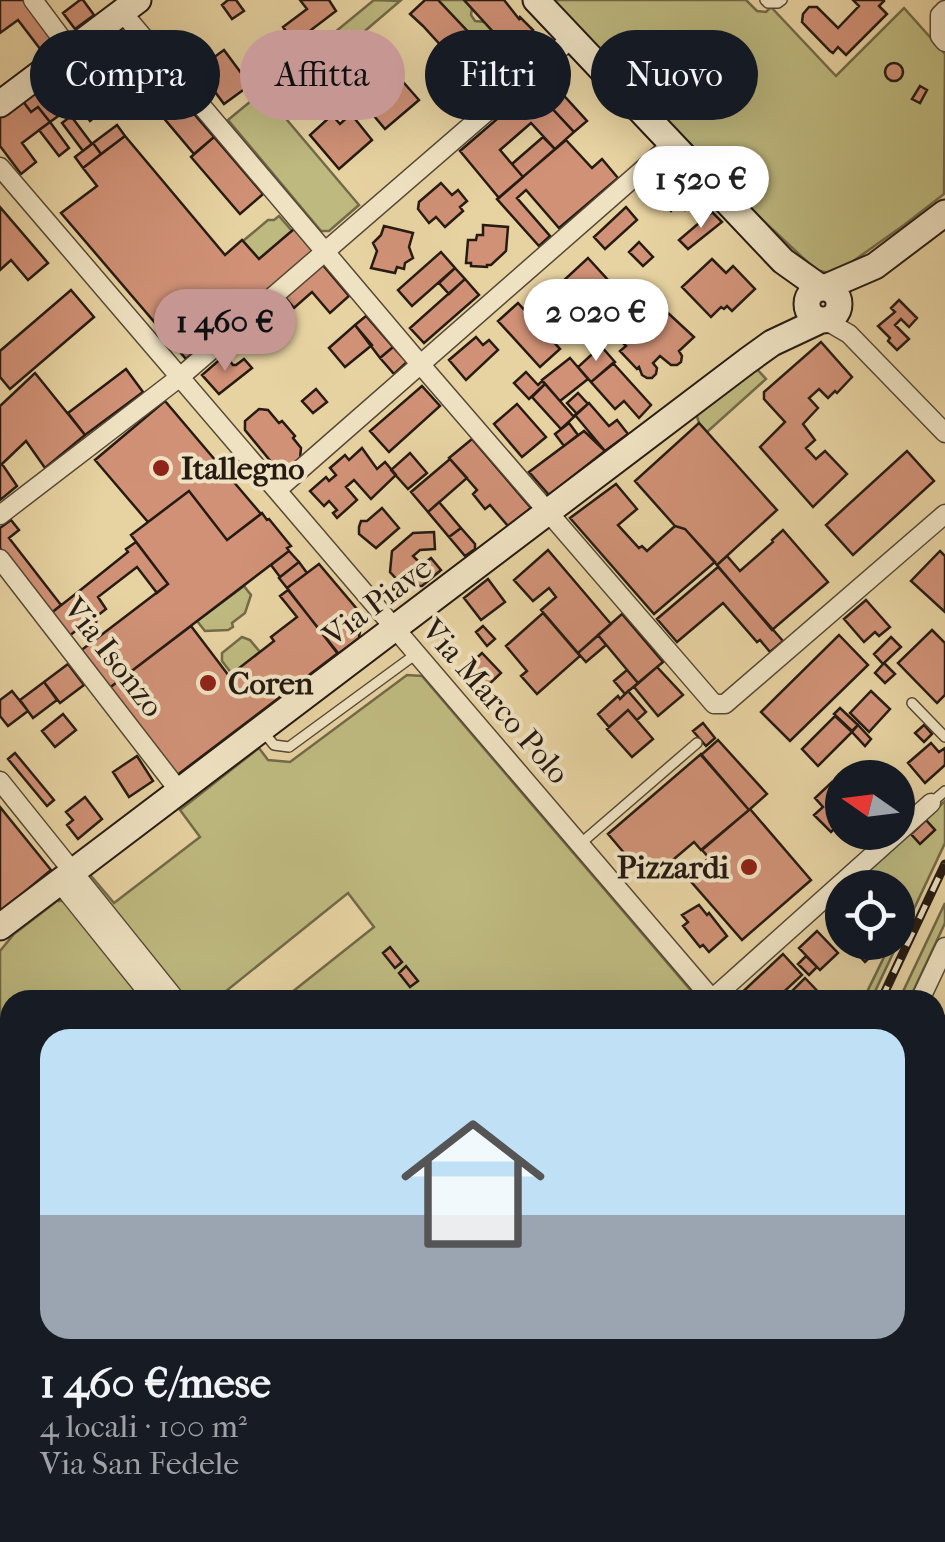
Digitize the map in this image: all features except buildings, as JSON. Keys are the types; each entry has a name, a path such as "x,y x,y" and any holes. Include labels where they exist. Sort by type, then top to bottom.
{"street":[{"path":"33,0 55,30"},
{"path":"536,0 945,433"},
{"path":"98,30 130,6 324,252 710,702 717,706 725,704 945,514"},
{"path":"945,10 940,15 940,36 945,42"},
{"path":"0,515 180,377 572,38"},
{"path":"0,104 30,81"},
{"path":"277,490 672,144"},
{"name":"Via Marco Polo","path":"0,167 704,990"},
{"name":"Via Piave","path":"0,928 945,213"},
{"name":"Via Isonzo","path":"0,560 180,792"},
{"path":"0,781 147,990"},
{"path":"724,990 938,797"},
{"path":"66,878 167,990"},
{"name":"Via Piave","path":"0,938 24,911"},
{"path":"925,990 945,948"}],"lane":[{"path":"765,0 782,0"},
{"path":"262,729 274,745 290,747 416,654"},
{"path":"912,703 945,737"},
{"path":"580,844 697,743"}],"shaded area":[{"path":"374,0 400,1 366,30 338,30"},
{"path":"464,0 472,8 475,21 485,22 492,30 466,30 439,1"},
{"path":"550,0 746,0 757,11 766,12 771,7 836,76 904,8 945,54 944,194 842,269 829,273 816,270 665,120 758,120 758,30 591,30 591,43"},
{"path":"240,110 240,120 287,120 359,205 329,231 321,231 228,120"},
{"path":"279,216 292,231 259,259 243,241"},
{"path":"756,368 766,379 707,432 696,413"},
{"path":"244,586 251,595 245,613 232,623 233,627 205,631 197,621"},
{"path":"242,637 260,652 232,674 222,661 222,653"},
{"path":"407,675 422,676 690,990 295,990 374,927 348,893 227,990 177,990 91,887 92,877 114,903 200,837 180,810 259,748 268,760 290,762"},
{"path":"945,801 945,843 915,907 915,870 870,870 891,850 915,850 915,828"},
{"path":"57,901 66,901 138,990 0,990 0,951 14,934"},
{"path":"945,903 945,923 914,990 904,990"},
{"path":"883,960 890,960 876,990 868,990"}],"railway":[{"path":"886,990 945,864"}],"place":[{"name":"Itallegno","path":"161,468"},
{"name":"Coren","path":"208,683"},
{"name":"Pizzardi","path":"749,867"}]}
